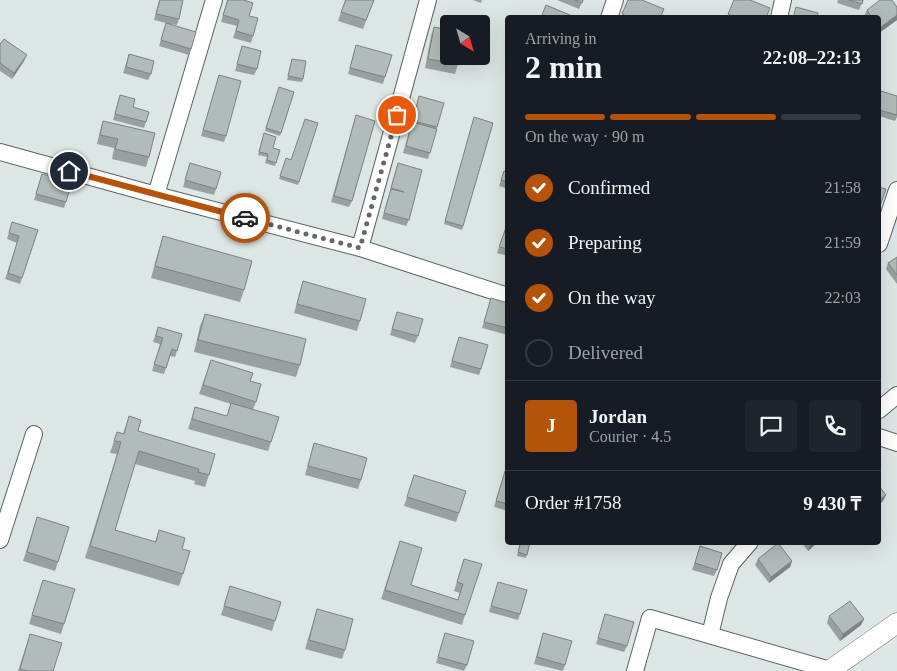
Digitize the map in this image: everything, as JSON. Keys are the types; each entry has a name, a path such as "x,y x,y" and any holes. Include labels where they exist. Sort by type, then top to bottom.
{"main road":[{"path":"829,671 897,623"}],"street":[{"path":"156,195 214,0"},
{"path":"360,248 428,0"},
{"path":"610,15 615,0"},
{"path":"780,15 783,0"},
{"path":"0,152 360,248 505,295"},
{"path":"881,238 897,190"},
{"path":"881,408 897,396"},
{"path":"0,540 34,434"},
{"path":"881,438 897,443"},
{"path":"710,635 719,598 731,564 747,545"},
{"path":"635,671 650,618 829,671"}],"building":[{"path":"160,0 183,0 179,19 156,14"},
{"path":"228,0 244,0 253,3 249,16 258,18 253,36 236,31 239,20 223,15"},
{"path":"346,0 374,0 366,20 341,12"},
{"path":"628,0 642,0 664,9 661,15 622,14"},
{"path":"734,0 750,0 770,8 767,15 728,14"},
{"path":"849,0 863,0 862,4"},
{"path":"880,0 892,0 897,7 897,15 881,27 881,15 870,15 867,10"},
{"path":"546,5 570,15 542,15"},
{"path":"796,7 818,13 818,15 794,15"},
{"path":"166,23 196,32 191,49 161,40"},
{"path":"434,27 440,28 440,61 428,59"},
{"path":"4,39 27,55 14,73 0,63 0,44"},
{"path":"356,45 392,55 385,77 350,68"},
{"path":"242,46 261,51 257,69 237,64"},
{"path":"129,54 154,61 151,74 126,67"},
{"path":"292,59 306,61 303,79 288,76"},
{"path":"219,75 241,81 226,136 203,130"},
{"path":"279,87 294,92 281,133 266,128"},
{"path":"881,91 897,96 897,115 881,111"},
{"path":"120,95 135,99 133,107 149,112 146,122 115,114"},
{"path":"419,96 444,103 437,127 413,121"},
{"path":"356,115 375,121 352,201 334,196"},
{"path":"474,117 493,123 463,226 445,221"},
{"path":"305,119 318,123 299,182 280,176 286,158 291,160"},
{"path":"103,121 155,133 149,157 115,149 118,139 100,135"},
{"path":"412,122 437,129 430,153 406,146"},
{"path":"264,133 276,137 273,148 280,150 276,163 267,160 268,154 259,152"},
{"path":"190,163 221,172 216,189 185,180"},
{"path":"398,163 422,170 409,220 384,213 391,189 404,192 391,188"},
{"path":"504,171 505,171 505,181 501,180"},
{"path":"42,174 72,182 66,202 36,194"},
{"path":"881,188 886,189 881,203"},
{"path":"12,222 38,230 22,278 8,273 19,236 9,233"},
{"path":"505,230 505,248 499,247"},
{"path":"163,236 252,261 244,290 155,266"},
{"path":"897,257 897,275 888,263"},
{"path":"303,281 366,299 360,321 297,304"},
{"path":"491,298 505,302 505,327 484,322"},
{"path":"397,312 423,319 418,336 392,329"},
{"path":"205,314 306,339 300,365 198,340"},
{"path":"158,327 182,334 177,351 172,349 166,368 154,364 163,338 156,336"},
{"path":"459,337 488,345 481,369 452,361"},
{"path":"211,360 253,373 250,381 261,384 256,402 203,385"},
{"path":"231,403 279,417 271,442 192,419 195,407 227,416"},
{"path":"129,416 141,420 138,431 215,454 209,475 198,472 199,469 139,451 115,530 156,542 159,530 185,538 182,549 190,551 183,574 90,546 121,442 114,441 117,432 124,434"},
{"path":"314,443 367,458 361,480 308,466"},
{"path":"505,471 505,503 496,501"},
{"path":"414,475 466,491 459,513 407,497"},
{"path":"881,489 886,495 881,499"},
{"path":"37,517 69,527 58,562 27,552"},
{"path":"400,541 422,548 411,585 458,600 463,584 457,582 464,559 482,564 465,615 385,590"},
{"path":"520,545 529,545 527,555 518,552"},
{"path":"776,545 780,545 792,561 771,577 758,559"},
{"path":"700,546 722,553 717,570 695,563"},
{"path":"43,580 75,589 64,624 32,615"},
{"path":"498,582 527,590 520,614 491,606"},
{"path":"230,586 281,602 275,621 224,606"},
{"path":"850,601 864,619 843,634 829,616"},
{"path":"317,609 353,619 345,650 309,640"},
{"path":"605,614 634,622 627,646 598,638"},
{"path":"445,633 474,641 467,665 438,657"},
{"path":"543,633 572,641 565,665 537,657"},
{"path":"30,634 62,643 53,671 28,671 20,669"}],"way so far":[{"path":"245,218 360,248 397,115"}],"route":[{"path":"69,171 245,218"}]}
